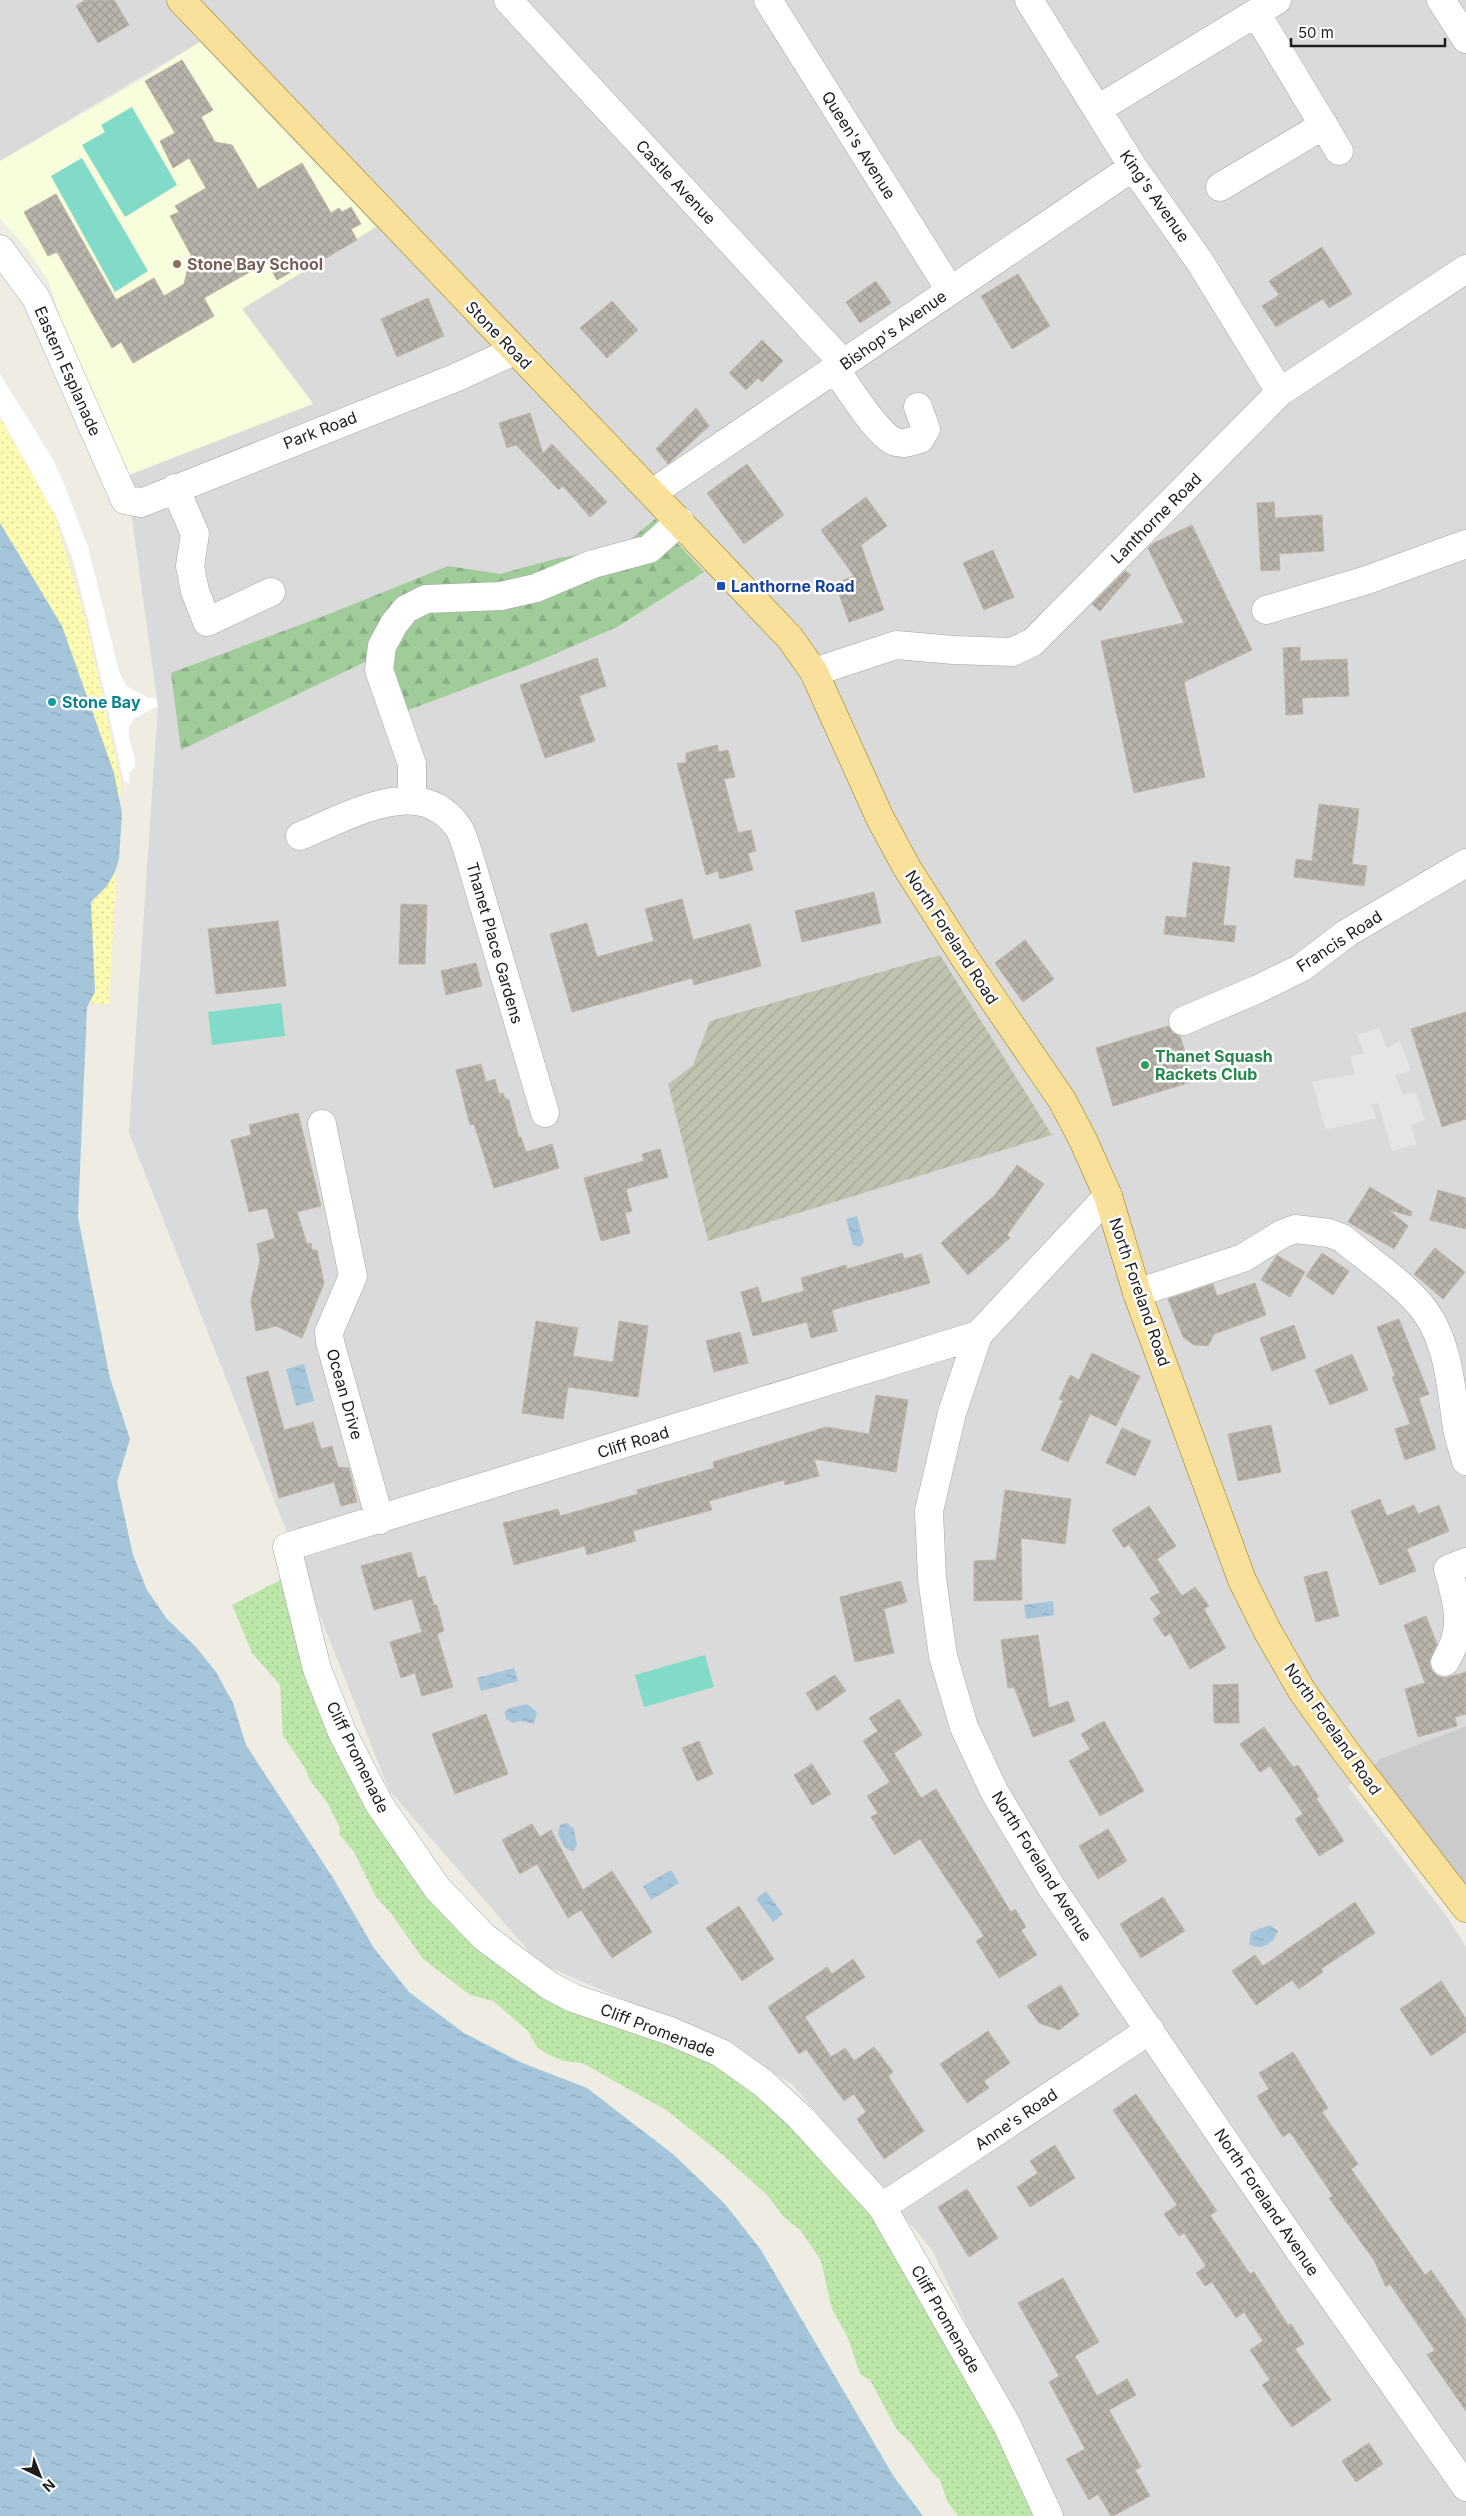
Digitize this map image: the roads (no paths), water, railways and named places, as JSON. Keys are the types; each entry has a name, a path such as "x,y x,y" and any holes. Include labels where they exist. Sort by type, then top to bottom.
{"main road":[{"name":"Stone Road","path":"181,0 514,351 680,521 790,638 814,672"},
{"name":"North Foreland Road","path":"814,672 880,818 907,868 964,957 1062,1100 1108,1196 1138,1293 1242,1580 1268,1632 1302,1691 1346,1752 1466,1908"}],"street":[{"name":"Castle Avenue","path":"508,0 840,367 882,433 893,441 905,444 920,440 926,429 918,407"},
{"name":"Queen's Avenue","path":"768,0 950,290"},
{"name":"King's Avenue","path":"1029,0 1133,167 1200,262 1280,392"},
{"path":"1441,0 1466,39"},
{"path":"1098,109 1266,7 1324,125 1340,151"},
{"path":"1220,187 1324,125"},
{"name":"Bishop's Avenue","path":"652,493 1133,167"},
{"name":"Eastern Esplanade","path":"0,249 36,298 125,500"},
{"name":"Lanthorne Road","path":"814,672 896,645 1012,652 1033,642 1280,392 1466,269"},
{"name":"Park Road","path":"125,500 141,502 456,378 514,351"},
{"path":"175,488 195,534 190,566 195,591 206,622 271,592"},
{"path":"412,799 412,764 379,670 382,646 394,624 406,609 426,599 501,596 536,588 593,564 649,549 680,521"},
{"path":"1266,610 1367,580 1466,545"},
{"name":"Thanet Place Gardens","path":"300,836 388,801 412,799 432,804 446,814 459,828 468,852 545,1113"},
{"name":"Francis Road","path":"1195,1008 1258,989 1301,968 1348,933 1466,863"},
{"name":"Ocean Drive","path":"322,1124 353,1276 329,1332 330,1342 380,1520"},
{"name":"North Foreland Avenue","path":"1108,1196 978,1335 952,1413 929,1510 932,1578 943,1656 964,1726 994,1791 1050,1885 1299,2250 1466,2487"},
{"path":"1138,1293 1243,1258 1282,1234 1295,1229 1329,1232 1342,1238 1416,1300 1434,1327 1449,1372 1457,1429 1466,1461"},
{"name":"Cliff Road","path":"287,1547 978,1335"},
{"name":"Cliff Promenade","path":"287,1547 317,1669 342,1732 379,1804 416,1862 443,1896 484,1937 550,1986 573,1998 670,2031 721,2054 763,2082 800,2117 882,2208 1007,2425 1049,2516"},
{"path":"1445,1662 1455,1648 1461,1630 1457,1565"},
{"name":"Anne's Road","path":"882,2208 1150,2030"}],"water":[{"path":"0,523 62,626 114,773 122,813 119,859 115,872 107,886 91,902 95,992 87,1007 78,1217 110,1378 130,1439 117,1482 133,1555 147,1590 167,1619 196,1647 216,1672 233,1703 246,1745 333,1878 374,1948 409,1992 464,2033 520,2062 587,2088 674,2155 725,2204 761,2250 894,2477 923,2516 0,2516"},
{"path":"857,1216 864,1242 860,1247 853,1245 846,1219"},
{"path":"304,1364 314,1401 296,1406 286,1369"},
{"path":"1053,1601 1054,1615 1026,1619 1024,1605"},
{"path":"514,1668 518,1681 481,1691 477,1678"},
{"path":"527,1704 537,1712 534,1724 520,1721 513,1723 506,1719 505,1712 510,1708"},
{"path":"567,1823 574,1829 577,1845 573,1851 565,1848 558,1834 560,1825"},
{"path":"671,1870 679,1883 651,1900 643,1886"},
{"path":"766,1891 783,1914 773,1922 756,1899"},
{"path":"1270,1925 1278,1931 1270,1942 1262,1947 1249,1944 1251,1932"}],"place":[{"name":"Stone Bay School","path":"177,264"},
{"name":"Lanthorne Road","path":"721,586"},
{"name":"Stone Bay","path":"52,702"},
{"name":"Thanet Squash Rackets Club","path":"1145,1065"}]}
